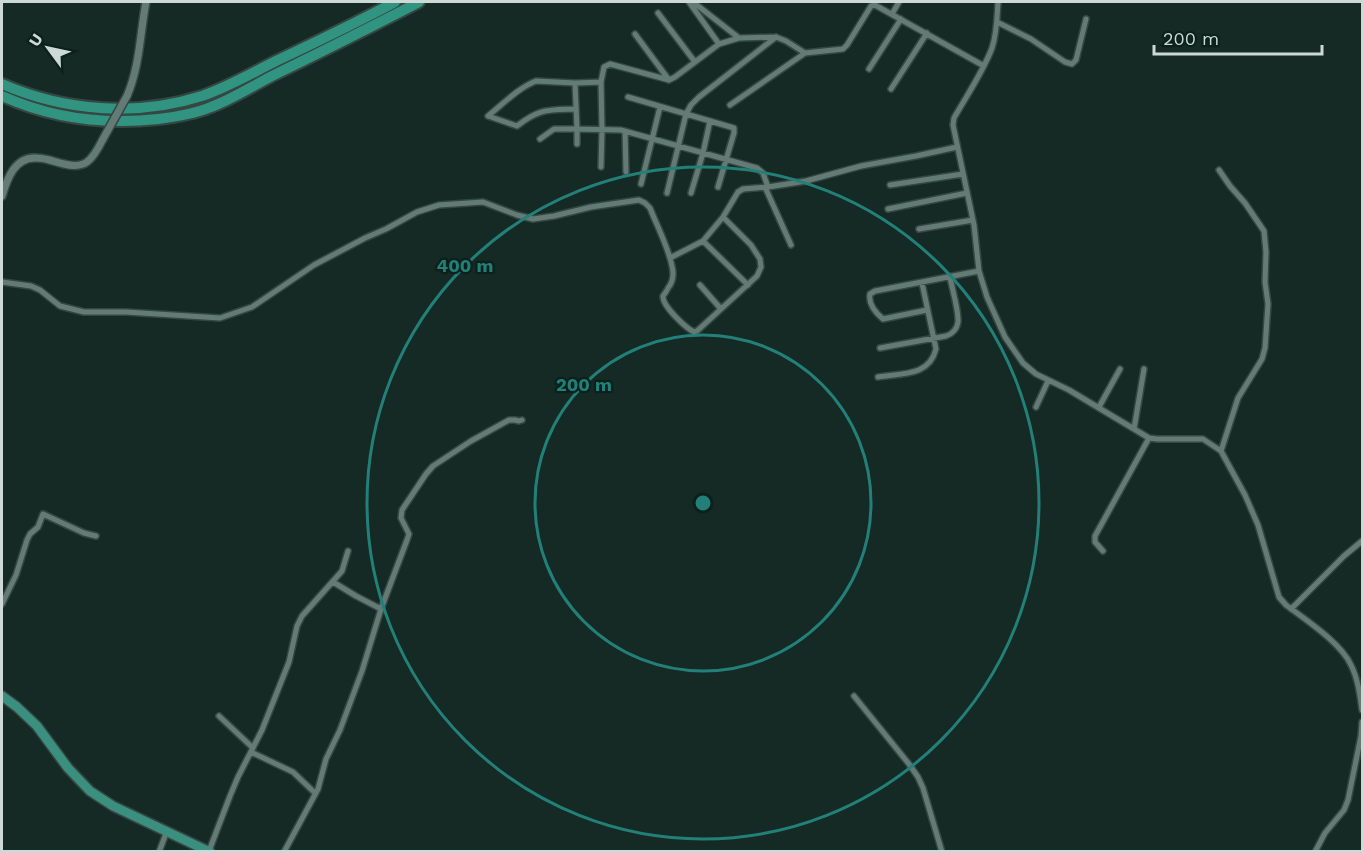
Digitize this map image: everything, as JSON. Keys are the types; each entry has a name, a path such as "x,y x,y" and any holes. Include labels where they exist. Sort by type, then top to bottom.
{"highway":[{"path":"2,84 25,94 57,103 86,107 144,108 174,104 230,85 395,2"},
{"path":"2,96 23,105 82,120 114,122 177,117 210,108 419,2"},
{"path":"2,696 37,726 68,768 90,791 113,806 210,851"}],"street":[{"path":"2,196 14,168 22,161 38,158 68,165 81,165 93,156 127,96 136,70 147,2"},
{"path":"691,2 740,38"},
{"path":"691,2 719,44"},
{"path":"892,14 900,2"},
{"path":"998,2 992,48 954,118 953,125 973,220 979,271 987,297 1009,343 1029,369 1099,407 1149,438 1156,440 1203,439 1221,451 1258,525 1279,597 1337,645 1345,655 1352,665 1357,681 1362,710"},
{"path":"730,105 805,53 846,48 873,5 877,5 984,66"},
{"path":"658,13 694,62"},
{"path":"869,69 901,19"},
{"path":"997,22 1072,64 1077,60 1086,19"},
{"path":"891,89 927,33"},
{"path":"635,34 669,80"},
{"path":"667,193 686,114 692,105 699,97 776,37"},
{"path":"601,167 601,82 606,64 669,80 675,78 719,44 740,38 776,37 805,53"},
{"path":"576,109 547,110 536,113 518,126 488,116 532,82 601,82"},
{"path":"575,83 577,144"},
{"path":"628,97 734,128 718,187"},
{"path":"641,184 660,107"},
{"path":"691,193 710,121"},
{"path":"540,139 554,129 615,129 762,171 766,187 791,244"},
{"path":"625,131 626,172"},
{"path":"670,258 703,241 723,217 738,192 748,188 806,181 861,166 957,147"},
{"path":"1219,171 1264,231 1268,304 1262,360 1238,398 1221,451"},
{"path":"890,185 963,174"},
{"path":"888,209 967,193"},
{"path":"2,282 31,286 40,290 60,306 84,312 126,312 220,318 252,307 314,265 417,212 439,204 483,201 533,219 639,200 645,202 650,208 670,258 673,278 664,295 668,308 687,328 694,332 748,285 757,276 761,267 760,259 751,244 723,217"},
{"path":"919,229 973,220"},
{"path":"703,241 748,285"},
{"path":"927,310 883,319 874,309 869,298 875,291 979,271"},
{"path":"880,348 950,334 958,321 950,277"},
{"path":"878,377 919,371 935,354 934,338 922,283"},
{"path":"700,285 721,309"},
{"path":"1099,407 1120,369"},
{"path":"1134,429 1144,369"},
{"path":"1036,407 1048,381"},
{"path":"284,852 321,780 326,759 340,730 362,671 381,609 408,536 408,530 401,518 402,510 433,466 509,420 522,420"},
{"path":"1103,551 1095,542 1095,536 1149,438"},
{"path":"2,604 16,575 27,540 41,522 43,514 84,533 96,536"},
{"path":"1291,609 1362,541"},
{"path":"210,851 230,796 262,730 289,662 297,626 302,616 342,571 348,551"},
{"path":"333,582 381,609"},
{"path":"854,696 918,777 942,852"},
{"path":"219,716 252,749 293,772 315,793"},
{"path":"1315,852 1325,833 1344,810 1348,800 1362,722"},
{"path":"159,852 166,831"}]}
